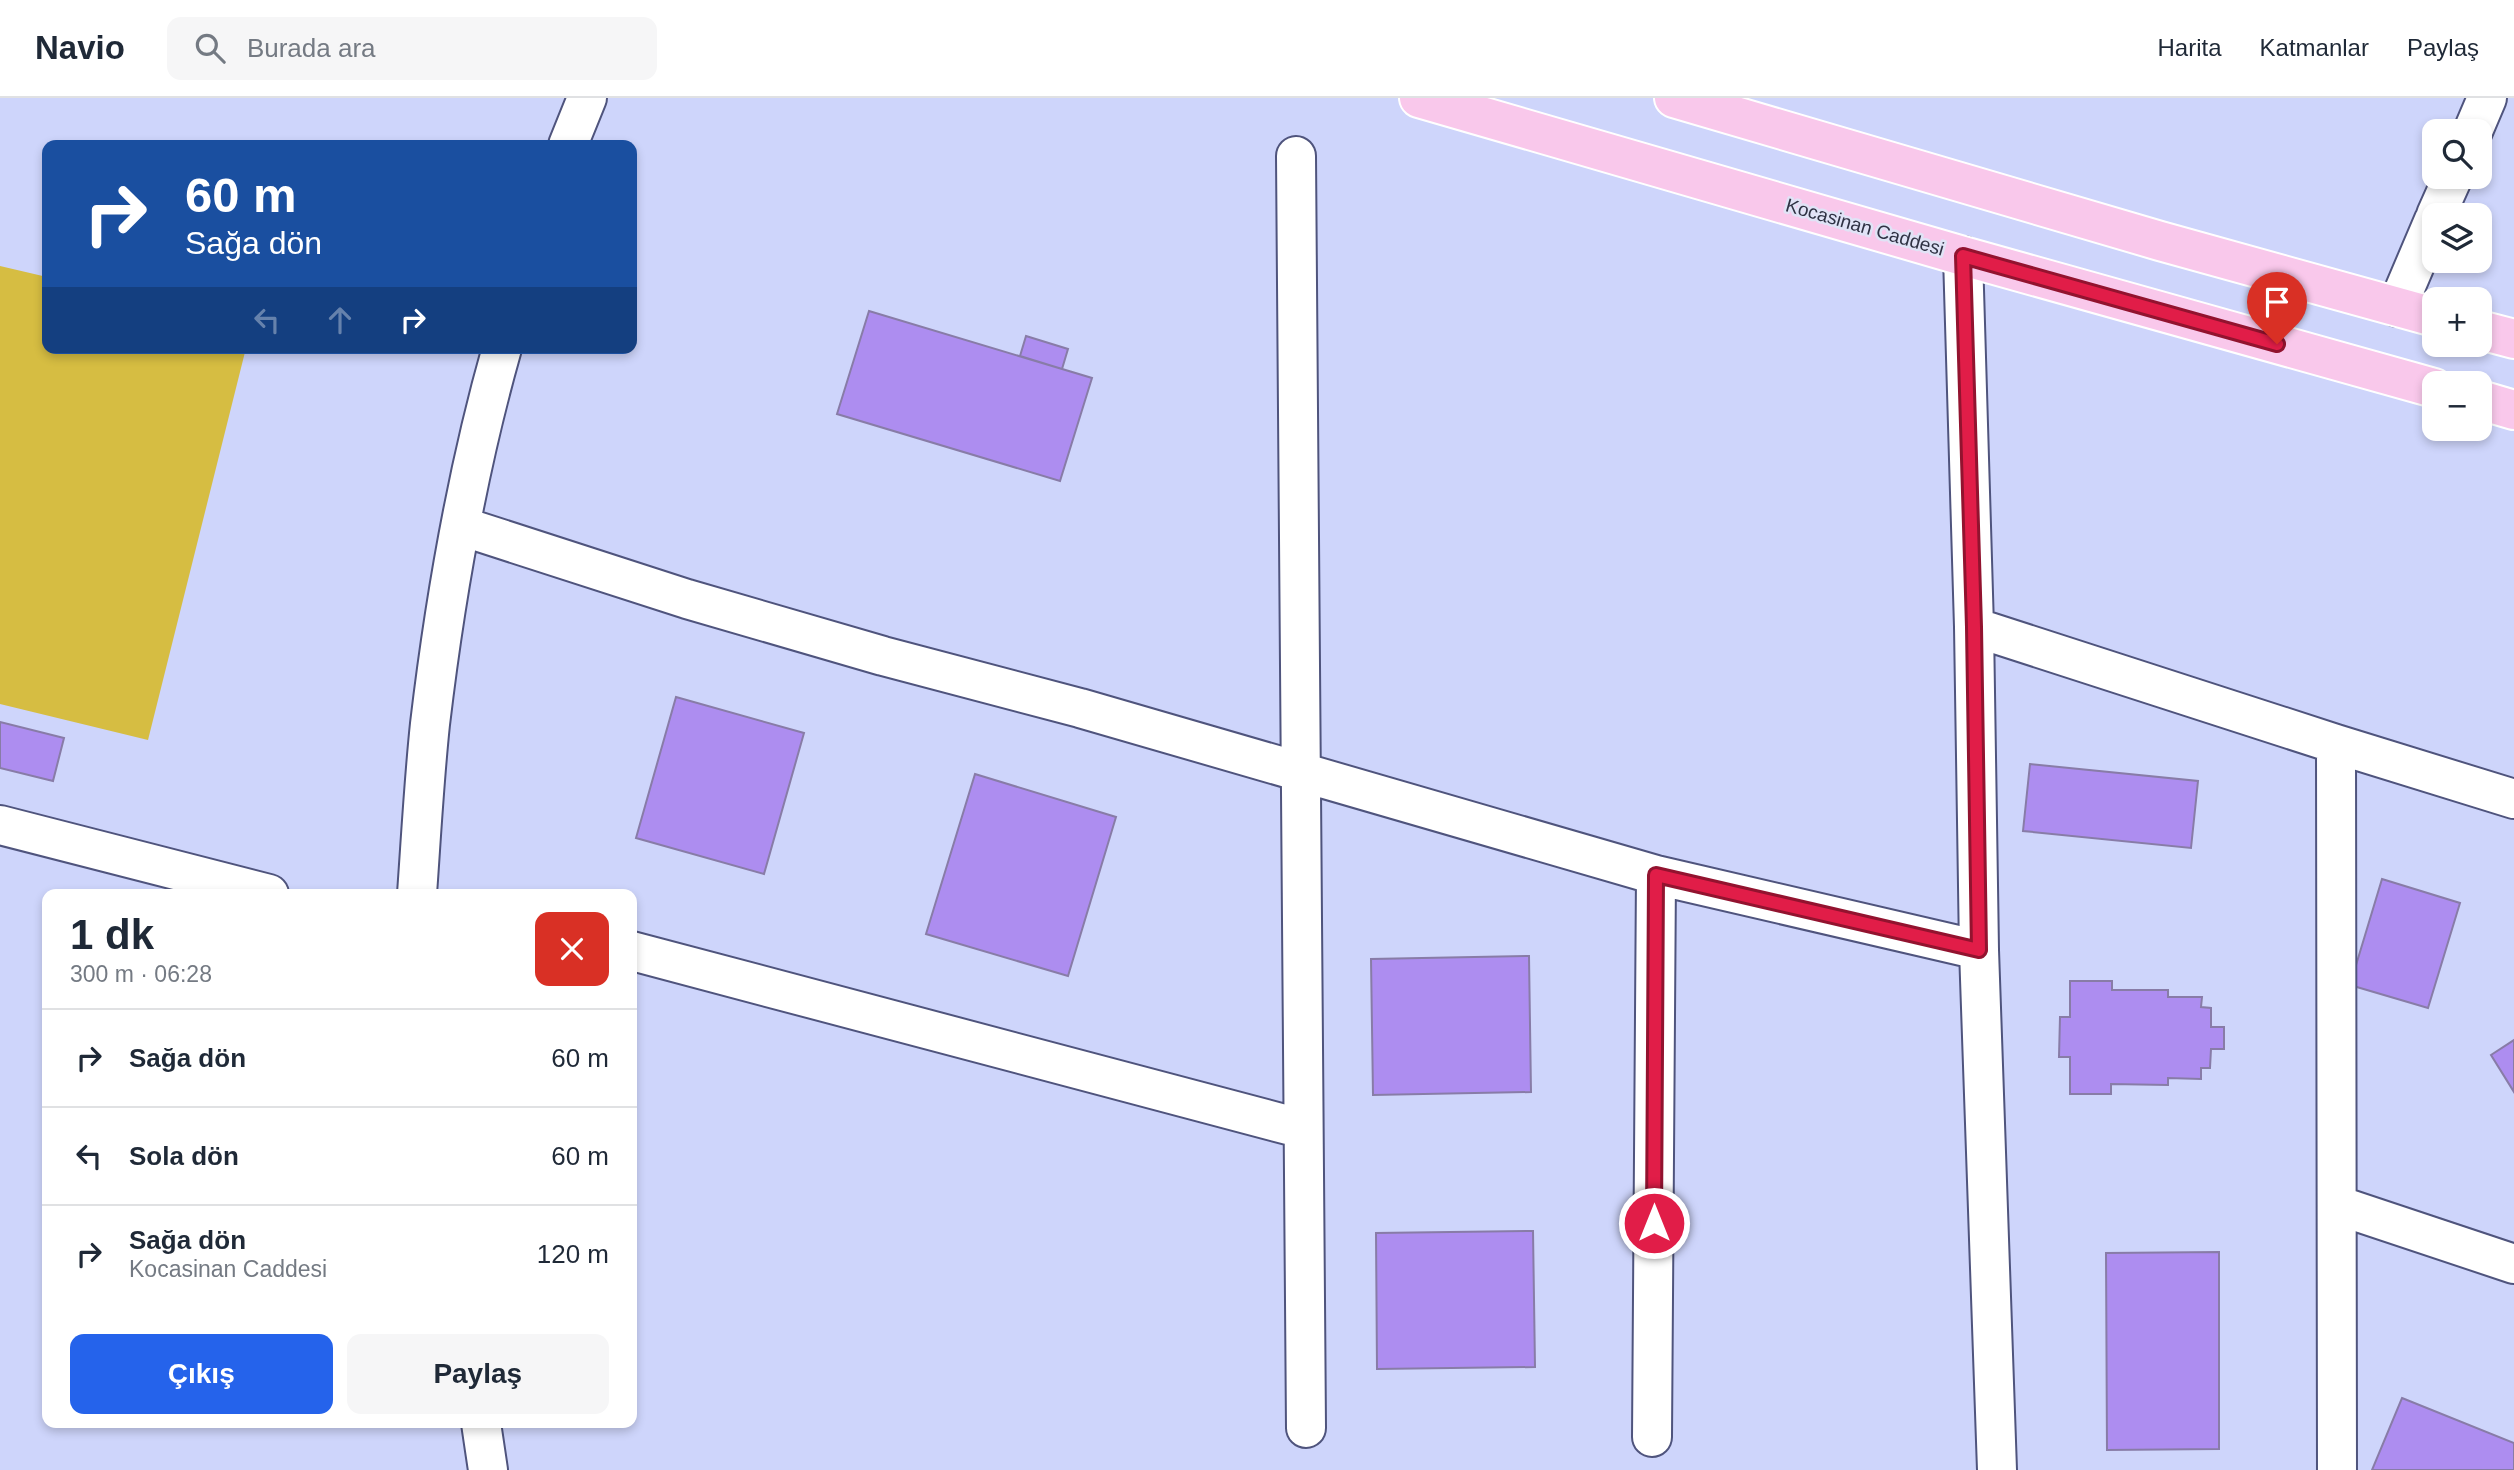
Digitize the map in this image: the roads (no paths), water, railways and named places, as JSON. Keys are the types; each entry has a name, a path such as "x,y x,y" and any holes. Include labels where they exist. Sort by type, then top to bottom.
{"main road":[{"name":"Kocasinan Caddesi","path":"1419,98 1963,256 2422,385"},
{"path":"1674,98 2160,241 2422,314"},
{"path":"2492,333 2514,339"},
{"path":"2492,404 2514,410"}],"street":[{"path":"570,140 587,98"},
{"path":"2478,119 2487,98"},
{"path":"1296,156 1306,1428"},
{"path":"2397,307 2422,248"},
{"path":"1963,256 1974,627 1979,950 1997,1470"},
{"path":"416,889 430,727 446,607 461,527 501,354"},
{"path":"461,527 700,603 883,656 1080,708 1656,875 1979,950"},
{"path":"1974,627 2514,799"},
{"path":"2336,744 2337,1470"},
{"path":"0,825 250,889"},
{"path":"1653,1437 1656,875"},
{"path":"637,952 1303,1129"},
{"path":"2337,1205 2514,1264"},
{"path":"482,1428 488,1470"}]}
